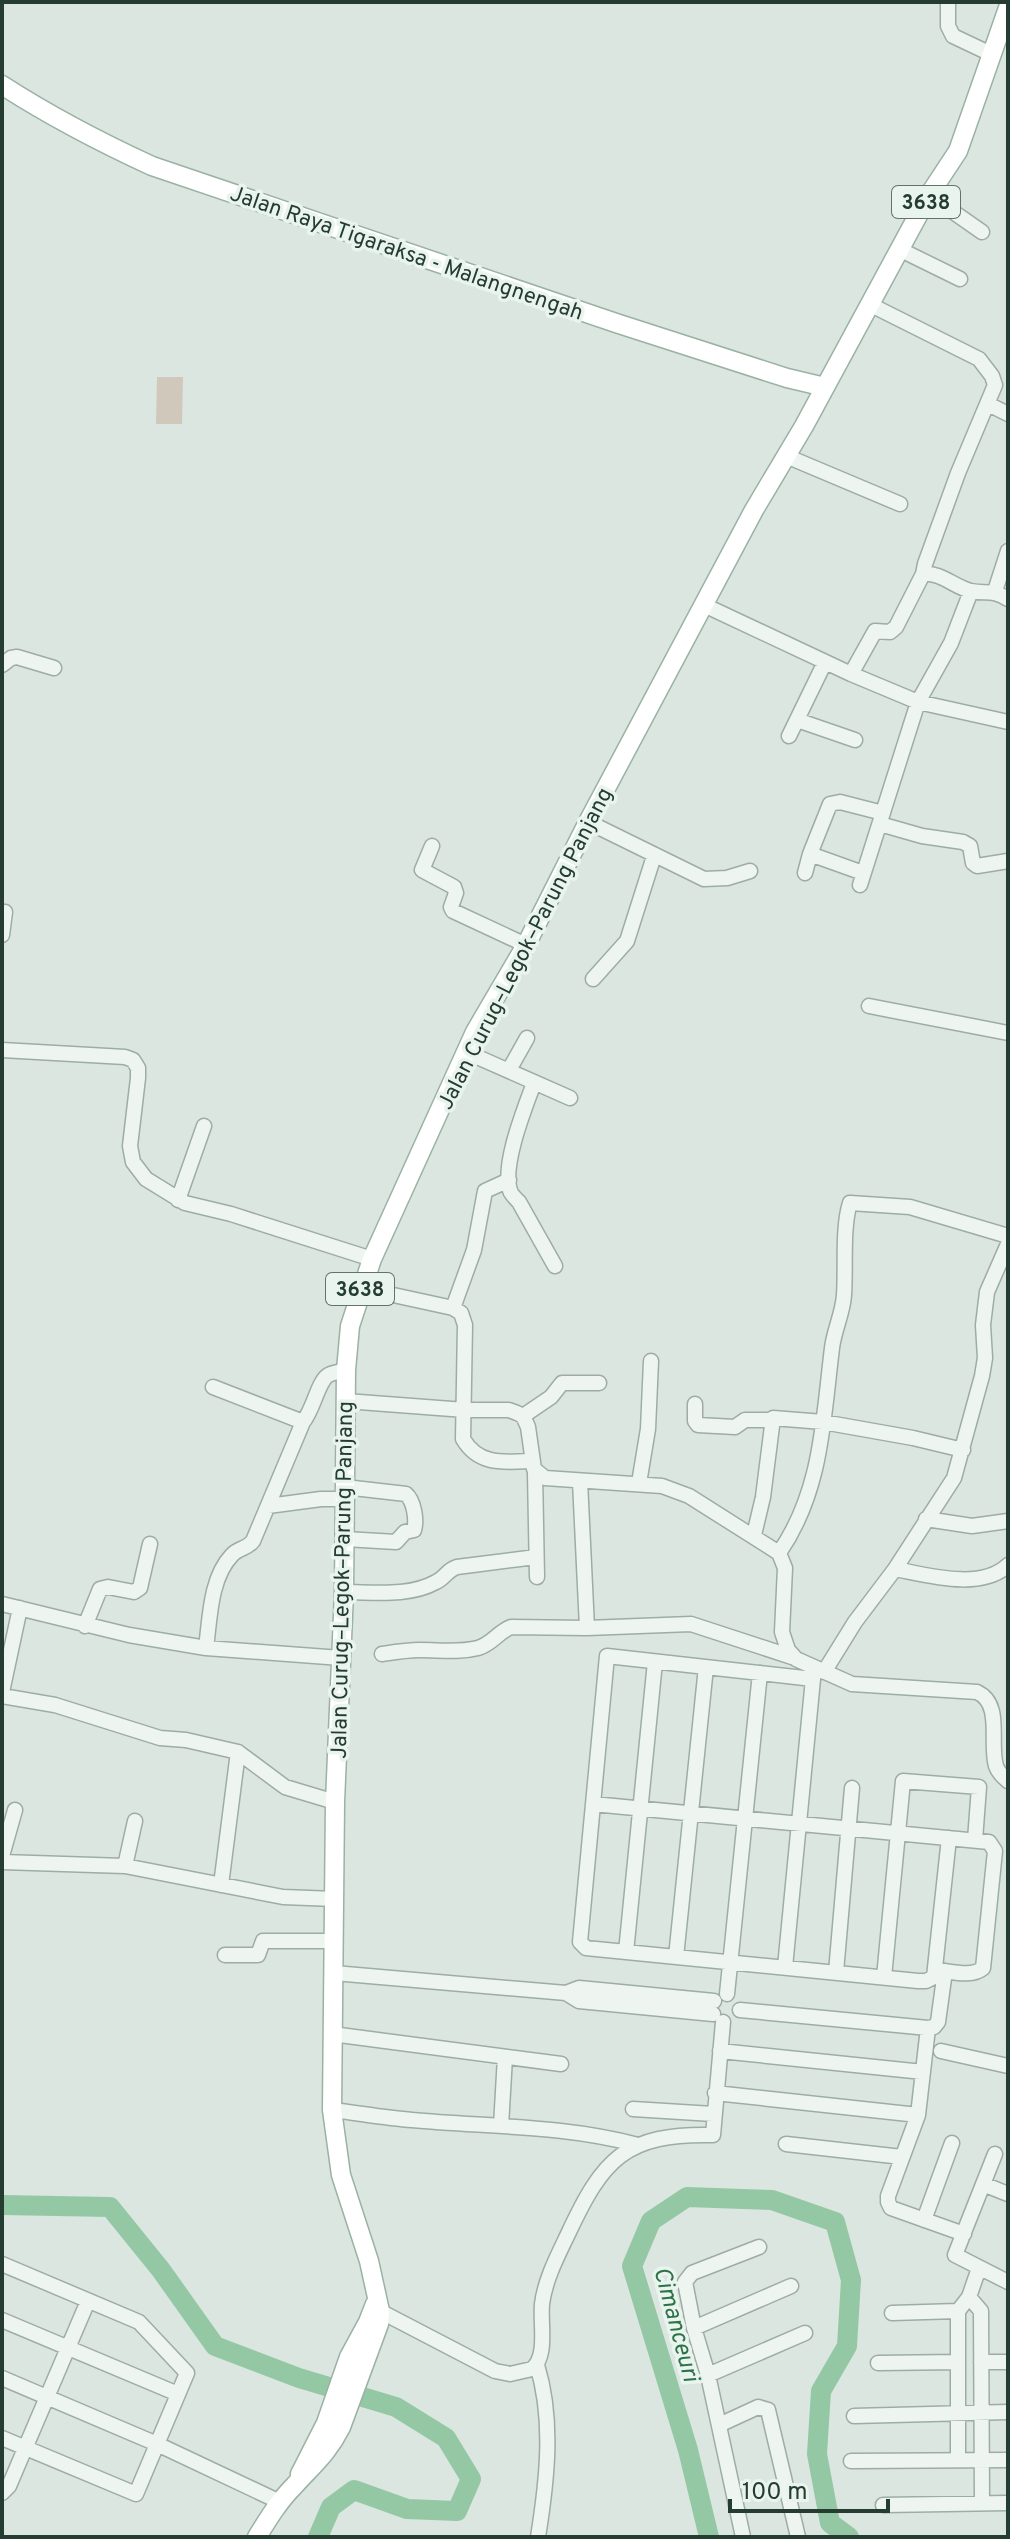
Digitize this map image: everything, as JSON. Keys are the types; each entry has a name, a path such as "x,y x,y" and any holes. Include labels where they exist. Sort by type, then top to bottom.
{"main road":[{"name":"Jalan Curug–Legok–Parung Panjang","path":"280,2502 334,2425 356,2360 376,2336 377,2305 369,2261 341,2175 332,2110 335,1802 344,1592 346,1370 350,1326 361,1288 475,1032 526,945 754,510 871,305 929,195 958,151 1008,8"},
{"name":"Jalan Raya Tigaraksa - Malangnengah","path":"2,85 42,111 152,166 605,319 787,378 825,387"},
{"path":"257,2537 280,2502"}],"street":[{"path":"948,2 948,26 953,36 991,54"},
{"path":"929,195 982,232"},
{"path":"901,250 960,279"},
{"path":"851,674 875,631 890,632 896,627 923,574 958,473 995,385 979,359 871,305"},
{"path":"988,404 1008,414"},
{"path":"786,456 900,504"},
{"path":"923,574 936,574 971,591 1002,595 1008,551"},
{"path":"810,854 862,879 918,702 951,643 971,591"},
{"path":"704,605 918,702 1008,722"},
{"path":"2,665 17,657 54,668"},
{"path":"789,736 825,662"},
{"path":"797,720 855,740"},
{"path":"805,873 827,807 833,802 882,818 922,836 963,842 970,846 973,863 977,866 1008,861"},
{"path":"588,822 704,879 727,878 750,871"},
{"path":"432,846 422,870 454,887 453,911 526,945"},
{"path":"593,979 627,941 654,856"},
{"path":"2,935 5,912"},
{"path":"869,1006 1008,1033"},
{"path":"509,1070 527,1038"},
{"path":"2,1050 133,1060 138,1068 138,1078 130,1146 133,1162 146,1179 178,1200 372,1259"},
{"path":"466,1052 570,1098"},
{"path":"534,1083 514,1138 509,1180 511,1194 519,1202 555,1266"},
{"path":"178,1200 204,1126"},
{"path":"453,1308 474,1250 485,1191 509,1180"},
{"path":"779,1553 798,1520 813,1480 832,1350 844,1302 845,1245 850,1203 910,1207 1008,1236"},
{"path":"824,1672 954,1478 982,1376 987,1292 1008,1244"},
{"path":"361,1288 453,1308 461,1313 465,1325 463,1439 481,1458 534,1467 545,1478 662,1486 689,1496 779,1553 785,1568 782,1632 788,1650 796,1659"},
{"path":"639,1483 648,1429 651,1361"},
{"path":"206,1648 217,1581 233,1553 247,1548 253,1541 325,1378 346,1370"},
{"path":"523,1416 551,1397 562,1383 599,1383"},
{"path":"213,1387 303,1422"},
{"path":"346,1401 465,1410 509,1410 523,1416 528,1427 534,1467 537,1577"},
{"path":"695,1404 695,1421 698,1425 735,1427 745,1420 772,1420 778,1417 913,1438 963,1450"},
{"path":"754,1535 763,1497 772,1420"},
{"path":"580,1481 587,1628"},
{"path":"268,1506 345,1493 406,1494 412,1502 414,1530 405,1532 396,1542 345,1539"},
{"path":"926,1519 972,1526 1008,1521"},
{"path":"85,1626 100,1589 108,1587 134,1592 140,1588 150,1544"},
{"path":"344,1592 397,1593 435,1583 457,1567 536,1557"},
{"path":"895,1569 952,1580 995,1574 1008,1565"},
{"path":"2,1604 85,1626 206,1648 341,1658"},
{"path":"20,1608 2,1694 55,1705 160,1738 186,1740 238,1752 285,1787 335,1802"},
{"path":"382,1654 407,1650 449,1652 475,1649 488,1644 511,1627 691,1624 796,1659 839,1680 868,1687 977,1692 984,1695 991,1705 996,1765 1008,1781"},
{"path":"785,1967 813,1679 607,1656 580,1942 586,1948 926,1981 940,1970"},
{"path":"626,1952 655,1662"},
{"path":"676,1957 706,1667"},
{"path":"538,2537 547,2444 545,2393 537,2365 541,2349 543,2302 555,2263 579,2210 606,2168 627,2150 677,2134 713,2135 720,2051 719,2008 730,1962 760,1673"},
{"path":"221,1885 238,1752"},
{"path":"884,1977 903,1781 979,1787 975,1840"},
{"path":"836,1972 852,1788"},
{"path":"593,1804 989,1842 995,1851 983,1968 974,1974 940,1970"},
{"path":"15,1810 2,1859 125,1866 283,1897 335,1899"},
{"path":"125,1866 135,1821"},
{"path":"334,1973 566,1993 579,2001 719,2008 738,2001 740,2010 934,2027 938,2022 949,1838"},
{"path":"225,1955 258,1955 261,1943 266,1940 333,1941"},
{"path":"928,2028 918,2115 888,2202 891,2208 964,2234"},
{"path":"332,2034 561,2064"},
{"path":"720,2051 923,2072"},
{"path":"941,2051 1008,2066"},
{"path":"501,2126 505,2057"},
{"path":"715,2093 918,2115"},
{"path":"633,2109 713,2114"},
{"path":"332,2110 411,2120 570,2131 638,2145"},
{"path":"924,2220 952,2143"},
{"path":"786,2144 902,2157"},
{"path":"995,2154 955,2255 1008,2282"},
{"path":"983,2184 1008,2194"},
{"path":"743,2537 708,2375 685,2290 688,2277 697,2270 759,2247"},
{"path":"2,2264 139,2322 187,2373 136,2494 2,2438"},
{"path":"958,2459 958,2311 969,2297 979,2268"},
{"path":"694,2328 791,2286"},
{"path":"969,2297 981,2311 982,2503"},
{"path":"2,2493 9,2486 88,2301"},
{"path":"377,2305 495,2371 519,2373 537,2365"},
{"path":"892,2313 958,2311"},
{"path":"2,2320 178,2394"},
{"path":"708,2375 805,2333"},
{"path":"878,2363 958,2362"},
{"path":"981,2362 1008,2362"},
{"path":"2,2378 157,2444 280,2502"},
{"path":"719,2425 758,2407 768,2410 798,2537"},
{"path":"854,2416 1008,2412"},
{"path":"851,2461 1008,2460"},
{"path":"883,2505 1008,2503"}],"shaded area":[{"path":"157,377 183,377 182,424 156,424"}],"waterway":[{"name":"Cimanceuri","path":"709,2537 688,2450 632,2266 651,2221 687,2197 772,2200 835,2222 851,2280 847,2346 821,2391 817,2454 830,2523 849,2537"},
{"name":"Cimanceuri","path":"2,2205 110,2207 161,2270 215,2346 299,2378 396,2407 446,2438 471,2479 457,2511 407,2509 354,2490 331,2507 318,2537"}]}
